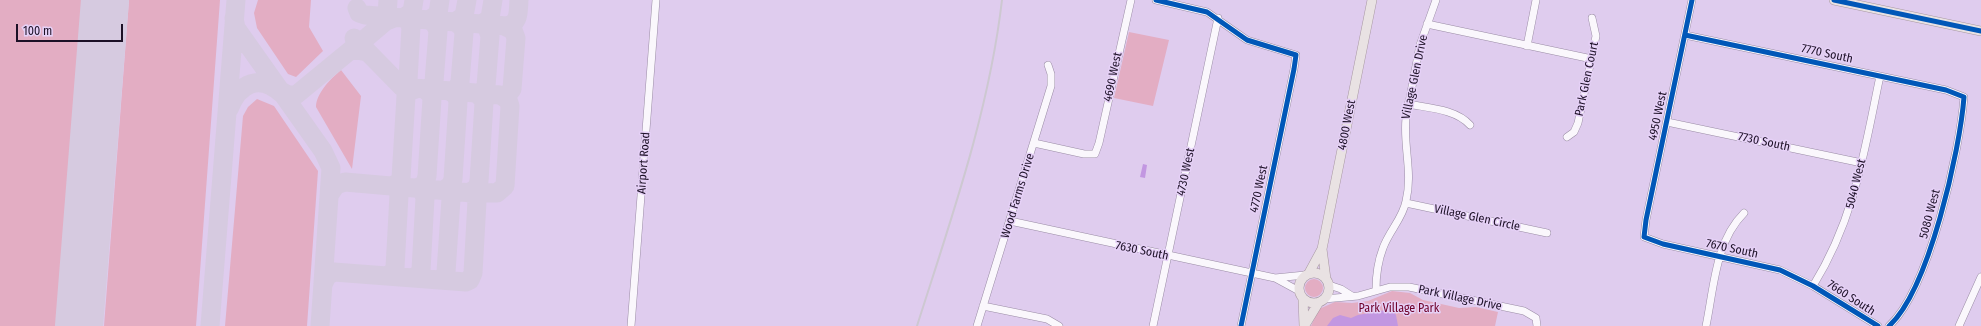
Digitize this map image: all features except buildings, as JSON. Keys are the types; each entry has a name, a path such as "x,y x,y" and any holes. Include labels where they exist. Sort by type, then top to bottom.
{"main road":[{"name":"4800 West","path":"1304,326 1300,283 1322,249 1372,0"},
{"path":"1834,0 1981,31"},
{"name":"4800 West","path":"1304,326 1321,300 1328,293 1322,249"},
{"path":"1307,274 1318,273 1327,282"},
{"path":"1301,294 1310,302 1321,300"}],"street":[{"name":"Airport Road","path":"631,326 656,0"},
{"name":"4690 West","path":"1034,143 1084,154 1095,154 1099,143 1131,0"},
{"path":"1156,0 1207,12 1218,18"},
{"path":"1427,24 1436,0"},
{"path":"1527,46 1536,0"},
{"name":"4950 West","path":"1644,237 1646,220 1692,0"},
{"name":"4770 West","path":"1218,18 1247,40 1296,55 1241,326"},
{"name":"4730 West","path":"1153,326 1218,18"},
{"name":"Park Glen Court","path":"1567,137 1574,132 1578,123 1592,59 1596,36 1592,18"},
{"name":"Village Glen Drive","path":"1376,290 1377,273 1383,247 1406,203 1410,179 1405,128 1408,104 1420,45 1427,24 1592,59"},
{"name":"7770 South","path":"1685,35 1946,90 1964,97"},
{"name":"Wood Farms Drive","path":"977,326 1051,86 1051,74 1048,65"},
{"name":"5040 West","path":"1813,286 1832,253 1844,228 1853,202 1880,76"},
{"name":"5080 West","path":"1889,326 1898,318 1913,289 1933,241 1962,117 1964,97"},
{"path":"1408,104 1454,114 1464,119 1470,125"},
{"name":"7730 South","path":"1667,122 1862,163"},
{"name":"Village Glen Circle","path":"1406,203 1547,233"},
{"path":"1706,326 1720,256 1726,236 1744,213"},
{"name":"7630 South","path":"1010,221 1252,274 1275,278 1307,274"},
{"name":"7670 South","path":"1644,237 1662,244 1780,270 1813,286"},
{"name":"7630 South","path":"1275,278 1301,294"},
{"path":"1327,282 1352,296"},
{"path":"1958,326 1980,282"},
{"name":"7660 South","path":"1813,286 1878,326"},
{"name":"Park Village Drive","path":"1321,300 1352,296 1390,287 1409,287 1524,311 1536,318 1537,326"},
{"path":"983,306 1047,319 1059,326"}],"green space":[{"path":"0,0 87,0 62,323 59,326 0,326"},
{"path":"129,0 220,0 196,326 104,326"},
{"path":"258,0 311,0 309,27 323,51 296,77 288,74 257,28 254,13"},
{"path":"1129,32 1169,40 1153,106 1114,98"},
{"path":"341,70 361,96 352,169 316,107 318,97 321,92 328,82"},
{"path":"257,99 274,106 318,171 307,326 225,326 243,116 248,107"},
{"path":"1314,279 1320,282 1323,288 1320,294 1314,297 1308,294 1305,288 1308,282"},
{"name":"Park Village Park","path":"1392,291 1410,293 1423,300 1459,308 1476,307 1498,312 1495,326 1311,326 1319,309 1335,302 1352,303 1368,301"}],"shaded area":[{"path":"1143,164 1147,165 1145,178 1140,177"},
{"path":"1391,309 1396,315 1398,326 1327,326 1333,318 1340,315 1351,318 1358,315"}],"taxiway":[{"path":"210,326 236,0"},
{"path":"382,24 387,15 388,0"},
{"path":"403,18 412,12 414,0"},
{"path":"429,20 438,14 440,0"},
{"path":"455,22 464,16 467,0"},
{"path":"482,24 490,18 493,0"},
{"path":"357,8 359,13 365,15 507,26 514,22 518,16 519,0"},
{"path":"234,18 236,28 323,151 331,168 320,326"},
{"path":"353,49 386,21 394,18"},
{"path":"403,18 408,21 411,27 408,80 410,86 416,89"},
{"path":"417,188 425,184 427,176 432,99 430,93 425,90 431,87 434,82 438,31 435,24 429,20"},
{"path":"444,190 451,185 453,179 458,102 456,95 451,92 457,88 460,82 464,33 462,27 455,22"},
{"path":"477,94 482,92 486,86 490,36 487,28 482,24"},
{"path":"503,96 509,93 512,89 516,38 513,30 504,26"},
{"path":"354,38 402,87 500,95 508,100 510,106 505,186 497,193 470,192"},
{"path":"281,91 288,95 296,95 352,49 367,52"},
{"path":"229,109 238,93 244,87 251,84 266,84 282,94"},
{"path":"392,186 399,182 401,178 406,96 410,91 416,89"},
{"path":"470,192 477,188 479,181 484,103 482,98 477,94"},
{"path":"323,285 327,276 334,272 466,282 470,280 473,273 477,201 472,193 345,182 336,185 330,194"},
{"path":"386,276 391,274 395,268 399,195 397,189 392,186"},
{"path":"413,278 418,275 421,270 425,198 422,190 417,188"},
{"path":"439,280 444,277 446,272 451,199 449,193 444,190"}],"runway":[{"path":"79,326 105,0"}],"railway":[{"path":"917,326 955,205 978,124 996,42 1002,0"}],"cycle path":[{"path":"1156,0 1207,12 1247,40 1296,55 1241,326"},
{"path":"1692,0 1646,220 1644,237 1663,244 1780,270 1813,286 1878,326"},
{"path":"1834,0 1981,31"},
{"path":"1685,35 1946,90 1964,97 1956,150 1949,183 1929,252 1917,282 1904,308 1889,326"}]}
